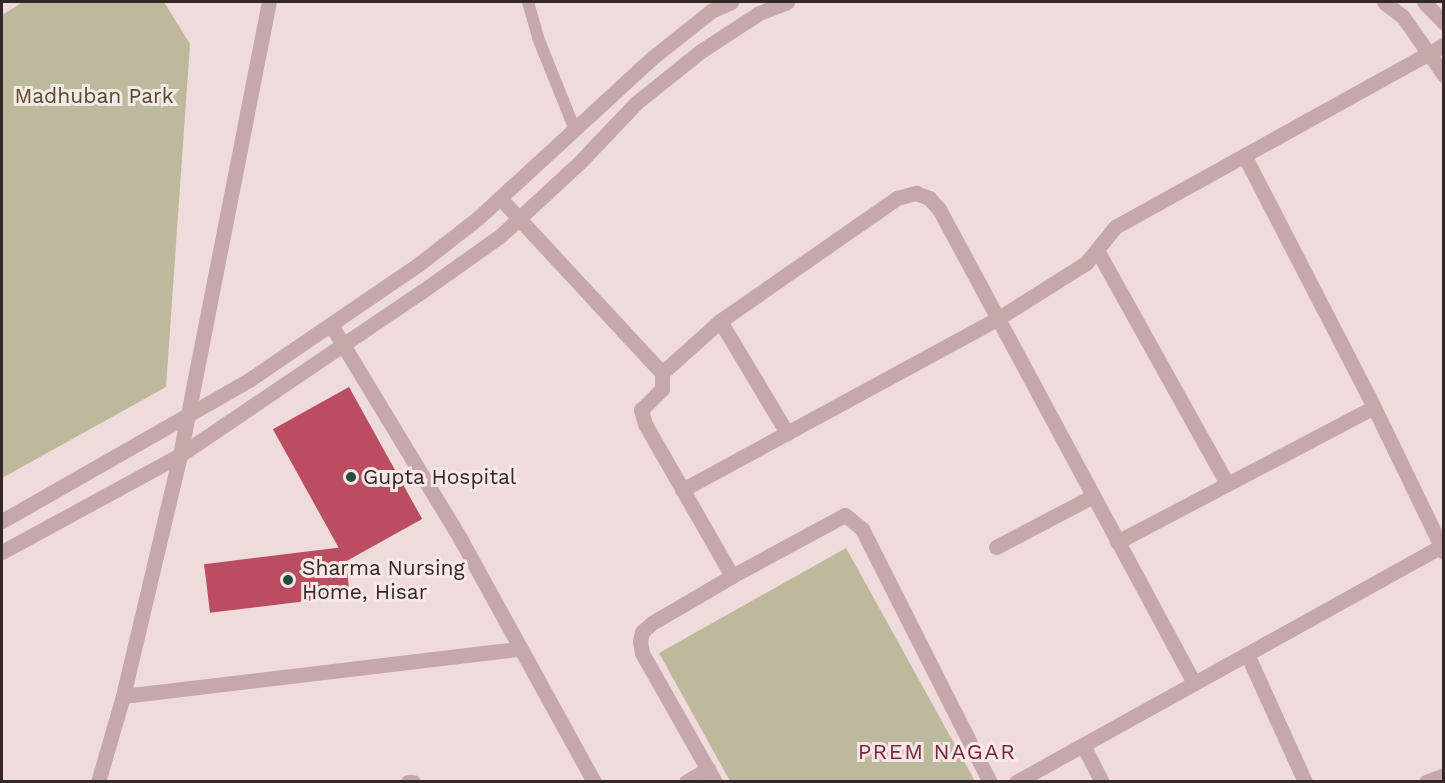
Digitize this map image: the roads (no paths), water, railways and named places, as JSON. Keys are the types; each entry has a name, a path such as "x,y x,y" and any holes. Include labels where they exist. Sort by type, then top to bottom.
{"street":[{"path":"98,782 123,696 180,455 269,2"},
{"path":"2,521 188,416 276,363 419,264 500,198 652,58 711,11 731,2"},
{"path":"2,552 180,455 344,345 500,236 580,162 646,96 759,12 787,2"},
{"path":"1386,2 1403,17 1443,75"},
{"path":"1424,2 1443,23"},
{"path":"682,490 997,319 1069,276 1086,263 1115,227 1245,157 1443,45"},
{"path":"1016,782 1084,747 1194,683 1443,548 1374,407 1245,157"},
{"path":"662,373 720,321 897,198 916,194 929,198 939,208 1194,683"},
{"path":"500,198 662,373 662,389 645,404 641,410 642,417 732,576"},
{"path":"1097,250 1227,484"},
{"path":"720,321 787,433"},
{"path":"331,325 460,540 594,782"},
{"path":"1117,542 1374,407"},
{"path":"996,547 1093,496"},
{"path":"686,782 711,775 642,653 640,641 642,632 652,623 732,576 845,515 855,521 862,530 990,782"},
{"path":"123,696 520,649"},
{"path":"1247,654 1305,782"},
{"path":"1084,747 1102,782"},
{"path":"1426,782 1443,775"},
{"path":"408,782 413,782"}],"lane":[{"path":"528,2 538,38 575,130"}],"place":[{"name":"Gupta Hospital","path":"351,477"},
{"name":"Sharma Nursing Home, Hisar","path":"288,580"}],"district":[{"name":"PREM NAGAR","path":"937,752"}],"park label":[{"name":"Madhuban Park","path":"94,96"}]}
